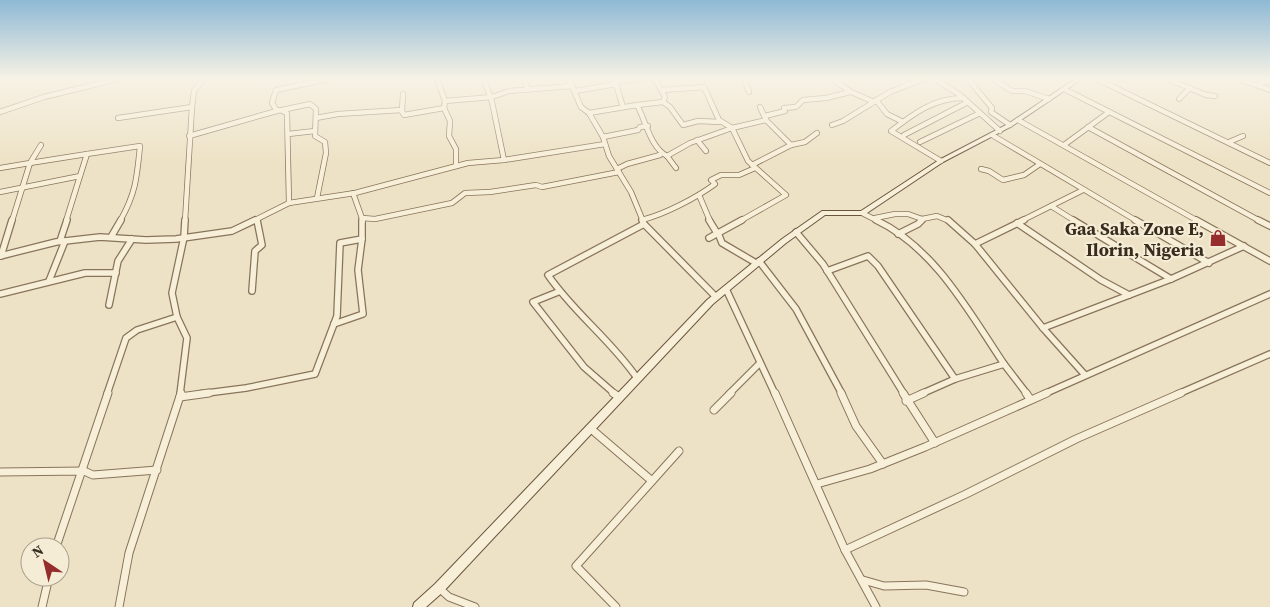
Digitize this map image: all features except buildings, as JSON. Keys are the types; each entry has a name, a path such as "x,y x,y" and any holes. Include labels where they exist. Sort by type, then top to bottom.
{"street":[{"path":"0,112 13,107"},
{"path":"118,118 190,107"},
{"path":"119,607 129,553 180,396 187,338 177,317 172,294 184,237 192,107"},
{"path":"275,107 279,111 287,113 286,125 288,134 286,150 290,169 289,203"},
{"path":"189,136 295,107"},
{"path":"313,107 316,110 315,136 325,142 326,153 317,198"},
{"path":"402,107 402,112"},
{"path":"492,107 504,160"},
{"path":"581,107 589,113 602,137 618,171 631,192 643,222 716,297"},
{"path":"589,113 621,107"},
{"path":"638,107 648,126 655,148 660,155"},
{"path":"671,107 678,121 683,125 698,121 721,122 732,128 748,161 786,194 710,238"},
{"path":"713,107 721,122"},
{"path":"760,107 765,118 791,145"},
{"path":"362,218 375,218 452,203 465,194 490,192 536,184 542,187 618,171 625,164 660,155 667,156 697,140 785,111 785,107"},
{"path":"832,125 848,119 866,107"},
{"path":"880,107 894,120 903,122"},
{"path":"925,107 891,131 941,161"},
{"path":"904,136 953,107"},
{"path":"974,107 1000,131"},
{"path":"992,107 991,112 1010,125"},
{"path":"862,213 941,161 1000,131 1037,107"},
{"path":"1100,107 1270,193"},
{"path":"1156,107 1270,163"},
{"path":"316,118 338,114 400,110 404,115 444,108 450,121 449,136 456,149 456,166"},
{"path":"1064,145 1109,112"},
{"path":"920,142 980,113"},
{"path":"1018,120 1270,261"},
{"path":"602,137 638,130 640,127 648,126"},
{"path":"1088,127 1270,226"},
{"path":"288,134 315,131"},
{"path":"637,378 628,363 558,292 548,275 643,222 661,215 677,204 699,195 715,184 711,180 721,175 739,175 791,145 811,139 817,133"},
{"path":"992,135 1209,263"},
{"path":"1229,142 1243,136"},
{"path":"697,140 706,151"},
{"path":"0,256 63,241 100,236 132,239 176,239 232,231 289,203 353,193 468,163 504,160 605,144"},
{"path":"0,256 30,163 40,145"},
{"path":"0,168 140,146 136,186 130,203 111,238"},
{"path":"49,281 63,241 87,154"},
{"path":"667,156 676,168"},
{"path":"981,169 990,171 1003,180 1024,175 1040,164"},
{"path":"0,192 80,176"},
{"path":"975,244 1083,190"},
{"path":"334,324 363,314 358,270 362,239 362,218 353,193"},
{"path":"699,195 703,200 712,229 718,233 722,243 758,262 796,308 840,390 856,426 883,464"},
{"path":"1051,206 1171,279"},
{"path":"418,607 439,588 619,396 716,297 796,232 824,213 862,213 875,218 923,252 940,271 1030,399"},
{"path":"875,218 895,214 908,214 922,219 937,216 947,219 975,244 1043,328 1085,375"},
{"path":"252,291 255,251 262,245 257,219"},
{"path":"898,234 918,224 922,219"},
{"path":"1017,223 1101,280 1129,296"},
{"path":"796,232 827,271 889,368 906,401 934,443"},
{"path":"109,305 118,261 132,239"},
{"path":"180,396 246,388 315,374 337,316 340,243 362,239"},
{"path":"1043,328 1171,279 1244,246"},
{"path":"827,271 868,256 878,266 955,379"},
{"path":"0,294 84,273 116,273"},
{"path":"726,289 817,484 845,550 876,607"},
{"path":"558,292 533,302 583,364 608,390 619,396"},
{"path":"817,484 883,464 934,443 1270,294"},
{"path":"59,537 126,338 137,330 177,317"},
{"path":"845,550 966,494 1076,439 1270,354"},
{"path":"714,410 760,363"},
{"path":"906,401 955,379 1004,364"},
{"path":"590,428 652,481"},
{"path":"616,607 576,566 679,451"},
{"path":"0,472 81,471 92,475 157,470"},
{"path":"861,579 872,586 923,585 964,592"},
{"path":"42,607 47,587"},
{"path":"439,588 449,597 475,607"}],"place":[{"name":"Gaa Saka Zone E, Ilorin, Nigeria","path":"1218,238"}]}
